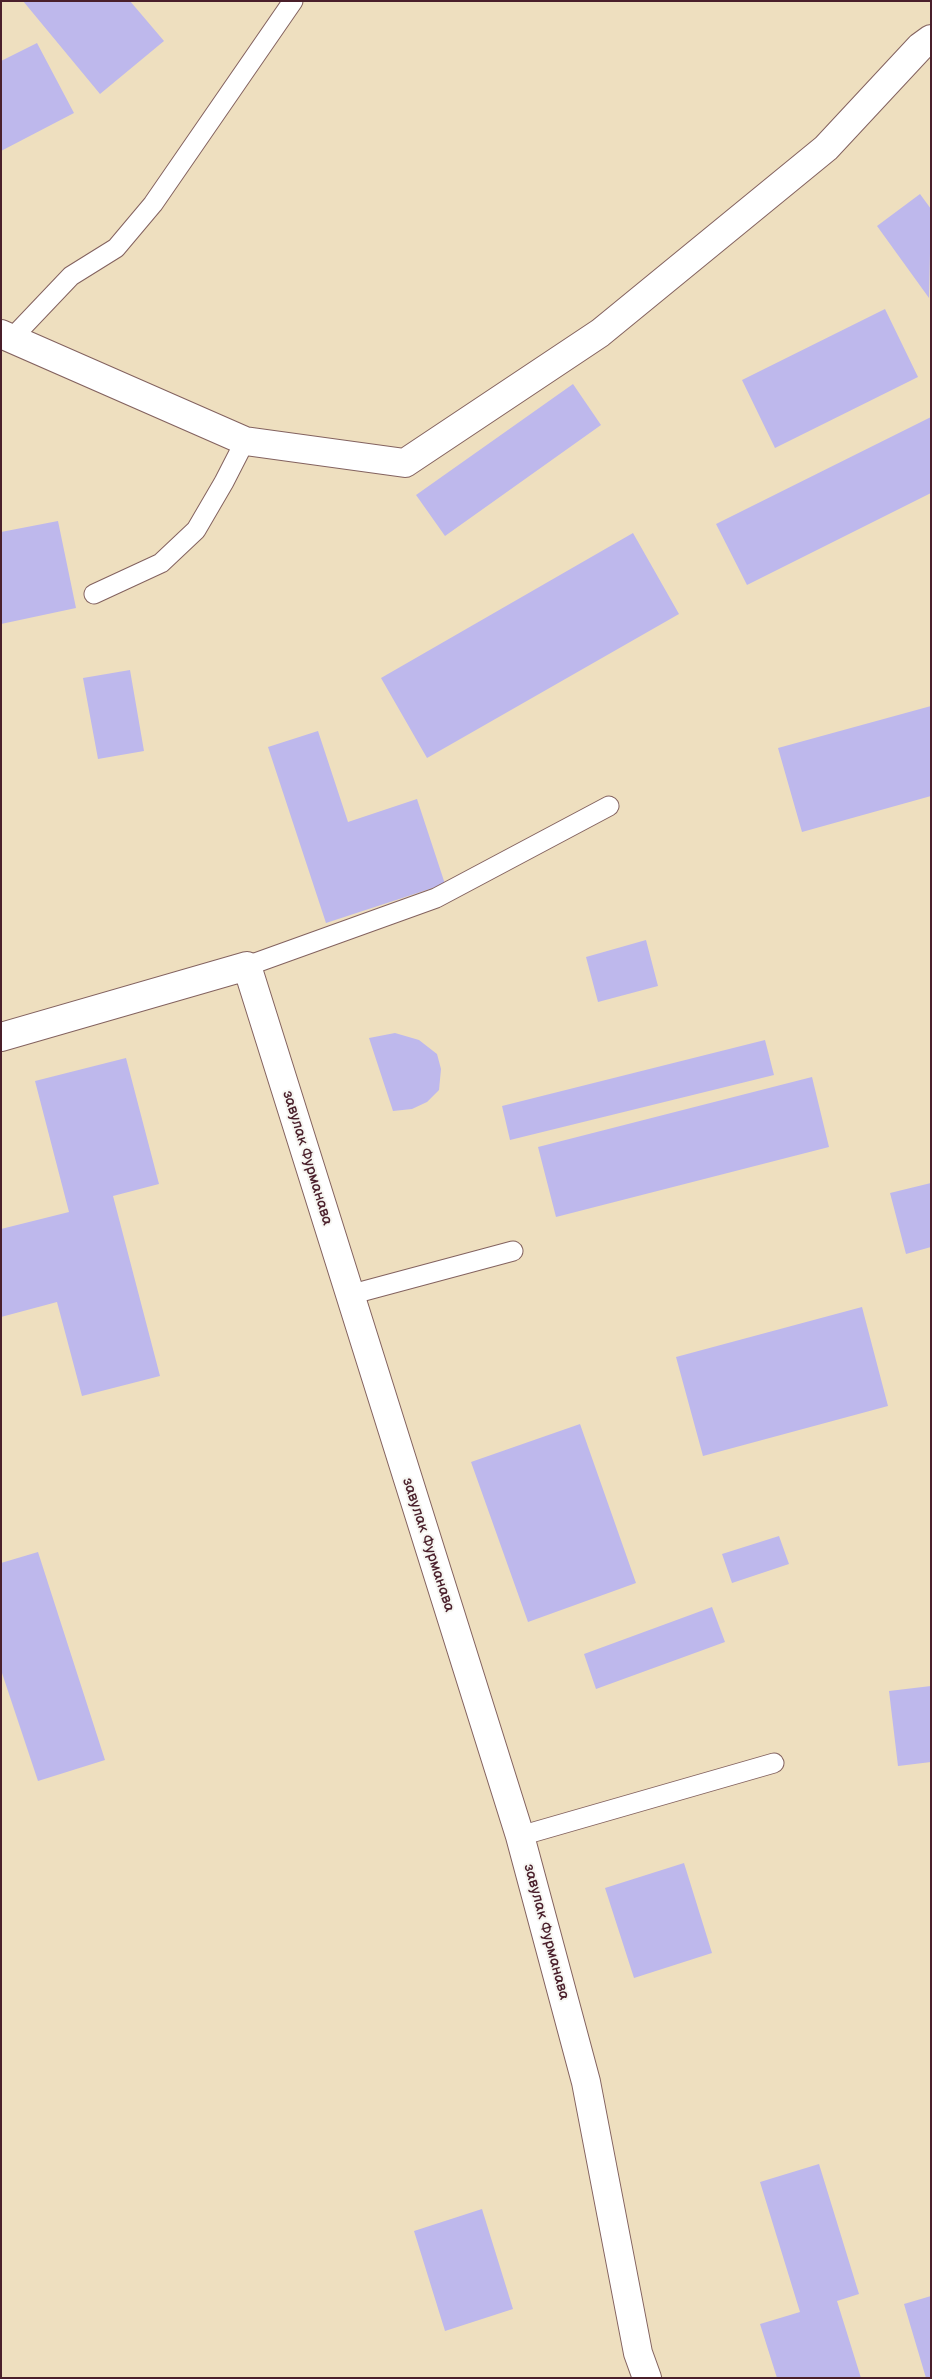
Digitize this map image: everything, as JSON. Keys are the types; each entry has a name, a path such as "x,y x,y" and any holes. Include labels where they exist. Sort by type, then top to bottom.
{"street":[{"path":"7,335 245,441 405,463 608,327 826,148 920,47 931,39"},
{"path":"1,1037 247,966"},
{"name":"завулак Фурманава","path":"247,966 520,1836 586,2082 638,2352 647,2378"}],"lane":[{"path":"7,335 70,276 116,248 153,204 293,1"},
{"path":"94,594 161,563 196,530 245,441"},
{"path":"247,966 436,898 609,806"},
{"path":"349,1295 512,1251"},
{"path":"520,1836 774,1763"}],"building":[{"path":"23,1 130,1 164,41 100,94"},
{"path":"37,43 74,113 1,151 1,61"},
{"path":"920,194 931,209 929,298 877,226"},
{"path":"885,309 918,377 775,448 742,380"},
{"path":"573,384 601,425 445,536 416,495"},
{"path":"931,417 931,493 747,585 716,524"},
{"path":"58,521 76,608 1,624 1,532"},
{"path":"633,533 679,614 427,758 381,678"},
{"path":"130,670 144,751 98,759 83,678"},
{"path":"931,706 931,796 802,832 778,748"},
{"path":"318,731 348,822 417,799 445,884 326,923 268,747"},
{"path":"646,940 658,986 598,1002 586,957"},
{"path":"395,1033 419,1040 437,1054 441,1069 439,1090 427,1102 412,1109 393,1111 369,1038"},
{"path":"765,1040 774,1075 510,1140 502,1106"},
{"path":"126,1058 159,1184 113,1196 160,1376 82,1396 57,1302 1,1317 1,1229 69,1212 35,1081"},
{"path":"812,1077 829,1147 556,1217 538,1147"},
{"path":"931,1183 931,1247 906,1254 890,1193"},
{"path":"862,1307 888,1406 703,1456 676,1357"},
{"path":"580,1424 636,1583 528,1622 471,1462"},
{"path":"779,1536 789,1564 732,1583 722,1554"},
{"path":"38,1552 105,1760 38,1781 1,1670 1,1563"},
{"path":"712,1607 725,1642 596,1689 584,1654"},
{"path":"931,1686 931,1762 898,1766 889,1691"},
{"path":"684,1863 712,1953 634,1978 605,1888"},
{"path":"819,2164 859,2294 837,2301 861,2378 777,2378 760,2324 800,2312 760,2182"},
{"path":"482,2209 513,2309 445,2331 414,2231"},
{"path":"931,2296 931,2378 926,2378 904,2304"}]}
